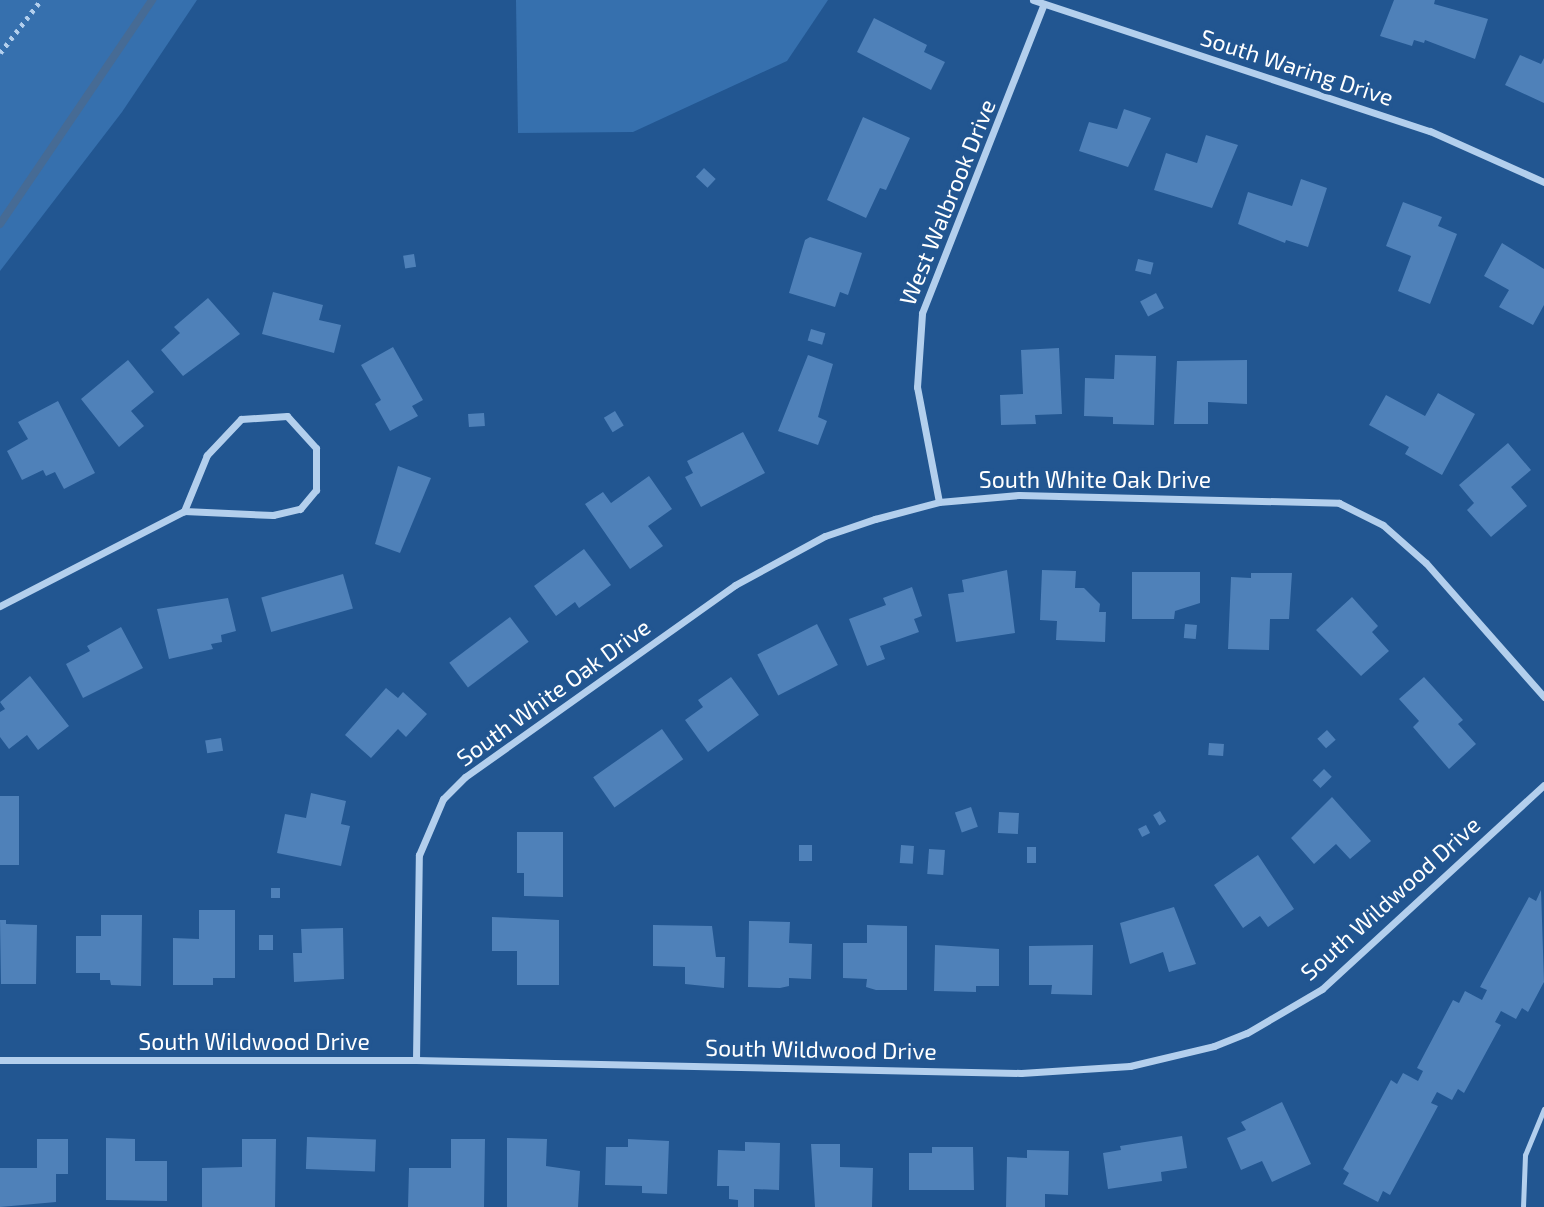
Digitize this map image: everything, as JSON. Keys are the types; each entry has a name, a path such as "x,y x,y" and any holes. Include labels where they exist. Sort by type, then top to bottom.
{"street":[{"name":"South Waring Drive","path":"1033,0 1430,131 1544,181"},
{"name":"West Walbrook Drive","path":"939,502 917,387 922,313 1044,4"},
{"path":"0,606 184,511 273,515 300,509 316,490 316,448 287,416 241,419 207,455 184,511"},
{"name":"South White Oak Drive","path":"416,1060 418,878 428,827 443,799 465,777 773,562 825,536 939,502 1019,495 1339,503 1383,525 1426,563 1544,697"},
{"name":"South Wildwood Drive","path":"0,1060 416,1060 1021,1073 1083,1072 1169,1058 1247,1033 1322,989 1544,785"}],"lane":[{"path":"1523,1207 1525,1155 1544,1109"}],"path":[{"path":"0,53 41,0"}],"shaded area":[{"path":"0,0 197,0 122,112 0,271"},
{"path":"516,0 828,0 787,61 633,132 518,133"}],"building":[{"path":"1394,0 1435,0 1434,4 1488,19 1475,59 1425,40 1424,43 1414,40 1412,46 1380,36"},
{"path":"874,18 927,45 924,52 945,62 931,90 857,52"},
{"path":"1520,55 1541,64 1544,58 1544,103 1505,85"},
{"path":"1124,109 1151,118 1128,167 1079,151 1089,122 1117,129"},
{"path":"863,117 910,138 886,190 880,188 866,218 827,200"},
{"path":"1206,135 1238,145 1212,208 1154,190 1166,153 1197,163"},
{"path":"704,168 716,179 708,188 696,177"},
{"path":"1301,179 1327,188 1308,247 1286,240 1285,243 1238,224 1248,192 1292,206"},
{"path":"1403,202 1442,217 1438,226 1457,234 1430,304 1398,291 1411,256 1386,246"},
{"path":"810,237 862,253 848,295 840,292 835,307 789,293 805,240"},
{"path":"1502,243 1544,269 1544,305 1533,325 1499,307 1509,290 1484,276"},
{"path":"414,254 416,267 405,269 403,256"},
{"path":"1138,259 1154,263 1151,275 1135,271"},
{"path":"273,292 323,305 319,320 341,325 334,353 262,334"},
{"path":"1156,293 1164,308 1148,316 1140,301"},
{"path":"208,298 240,334 183,376 161,350 180,333 174,327"},
{"path":"811,329 825,333 822,345 808,341"},
{"path":"393,347 423,400 412,406 418,416 390,431 375,404 381,400 361,365"},
{"path":"1059,348 1062,414 1035,415 1036,424 1001,425 1000,395 1023,394 1021,350"},
{"path":"808,355 833,364 818,417 827,421 818,445 778,431"},
{"path":"1115,355 1156,356 1154,425 1113,424 1113,417 1084,416 1085,378 1114,379"},
{"path":"128,360 154,392 131,411 144,426 119,447 81,399"},
{"path":"1247,360 1247,404 1208,402 1208,424 1174,424 1177,361"},
{"path":"1438,393 1475,414 1442,475 1405,454 1409,447 1369,425 1386,395 1425,416"},
{"path":"58,401 95,473 64,489 55,472 46,476 43,470 22,480 7,451 28,439 18,422"},
{"path":"615,411 624,426 613,432 604,418"},
{"path":"484,413 485,426 469,427 468,414"},
{"path":"743,432 765,473 701,507 685,477 693,473 687,461"},
{"path":"1508,443 1531,470 1511,487 1527,506 1491,537 1467,510 1474,503 1459,485"},
{"path":"398,466 431,478 400,553 375,544"},
{"path":"649,476 672,509 648,526 663,546 630,569 585,504 603,492 611,503"},
{"path":"584,549 611,585 579,608 575,602 556,616 534,586"},
{"path":"1007,570 1015,633 956,642 948,594 964,592 962,580"},
{"path":"1042,570 1076,571 1075,588 1084,588 1100,604 1099,612 1106,612 1105,642 1056,640 1057,621 1040,620"},
{"path":"1132,572 1200,572 1200,603 1175,611 1174,619 1132,619"},
{"path":"1251,573 1292,573 1289,619 1270,619 1269,650 1228,649 1231,577 1251,578"},
{"path":"343,574 353,609 271,632 261,597"},
{"path":"912,587 922,616 914,619 919,632 880,646 885,659 867,666 849,619 886,605 883,598"},
{"path":"1352,597 1378,626 1372,632 1389,651 1361,676 1316,630"},
{"path":"228,598 236,631 221,635 222,642 211,644 213,649 169,659 157,609"},
{"path":"510,617 529,642 468,687 449,663"},
{"path":"817,624 838,665 778,695 757,654"},
{"path":"1185,624 1197,625 1196,639 1184,638"},
{"path":"121,627 143,668 83,698 66,664 90,651 87,646"},
{"path":"30,676 69,726 38,750 27,735 9,749 0,737 0,712 5,709 0,702"},
{"path":"731,677 759,715 708,752 685,720 703,707 698,700"},
{"path":"1424,677 1463,720 1458,724 1476,744 1449,769 1413,727 1419,721 1399,699"},
{"path":"386,688 398,698 403,692 427,714 406,737 398,729 371,758 345,735"},
{"path":"662,729 683,759 614,807 593,777"},
{"path":"1327,730 1336,740 1326,748 1317,739"},
{"path":"221,738 223,751 207,753 205,741"},
{"path":"1209,743 1224,744 1223,756 1208,755"},
{"path":"1324,769 1332,777 1320,788 1313,780"},
{"path":"311,793 346,801 341,824 350,826 341,866 277,853 285,814 306,818"},
{"path":"0,796 19,796 19,865 0,865"},
{"path":"1332,797 1371,841 1350,859 1336,844 1314,864 1291,838"},
{"path":"971,807 978,827 962,832 955,813"},
{"path":"1160,811 1166,821 1159,825 1153,815"},
{"path":"999,812 1019,813 1018,834 998,833"},
{"path":"1146,825 1150,833 1142,837 1138,829"},
{"path":"517,832 563,832 563,897 524,896 524,873 517,873"},
{"path":"799,845 812,845 812,861 799,861"},
{"path":"901,845 914,846 913,864 900,863"},
{"path":"1027,847 1036,847 1036,863 1027,863"},
{"path":"929,849 945,850 943,875 927,874"},
{"path":"1258,855 1294,909 1268,927 1260,916 1243,928 1214,885"},
{"path":"271,888 280,888 280,898 271,898"},
{"path":"1541,890 1544,982 1528,1012 1522,1008 1516,1019 1501,1011 1495,1022 1501,1025 1464,1093 1458,1089 1452,1100 1437,1092 1431,1103 1438,1106 1390,1195 1383,1191 1378,1202 1343,1184 1349,1173 1343,1169 1391,1080 1397,1084 1403,1073 1418,1081 1423,1071 1417,1068 1453,1000 1459,1003 1465,991 1482,1000 1487,990 1480,987 1529,897 1536,901"},
{"path":"1174,907 1196,964 1169,972 1163,952 1130,964 1120,923"},
{"path":"199,910 235,910 235,978 213,978 213,985 173,985 173,938 199,939"},
{"path":"101,915 142,915 141,986 111,985 110,980 100,980 100,973 76,973 76,936 101,936"},
{"path":"492,917 559,920 559,985 517,985 517,951 492,951"},
{"path":"0,920 6,920 6,924 37,925 36,984 1,984"},
{"path":"749,921 790,922 789,943 812,944 811,979 789,978 789,986 780,988 748,987"},
{"path":"653,925 712,926 716,957 725,957 724,988 685,984 685,967 653,966"},
{"path":"867,925 907,926 907,990 876,990 866,987 867,979 843,978 843,943 867,943"},
{"path":"343,928 344,979 294,982 293,953 302,953 301,929"},
{"path":"259,935 273,935 273,950 259,950"},
{"path":"935,945 999,949 999,986 976,986 976,992 934,991"},
{"path":"1093,945 1092,995 1051,994 1052,985 1029,985 1029,946"},
{"path":"1282,1102 1311,1164 1272,1182 1262,1161 1241,1170 1227,1138 1246,1130 1241,1122"},
{"path":"1182,1136 1187,1168 1161,1172 1162,1181 1108,1189 1103,1153 1121,1150 1120,1146"},
{"path":"307,1137 376,1139 375,1171 306,1169"},
{"path":"106,1138 135,1139 135,1161 167,1161 167,1201 106,1200"},
{"path":"507,1138 547,1139 546,1166 580,1171 578,1207 507,1207"},
{"path":"37,1139 68,1139 68,1174 56,1174 56,1202 0,1207 0,1168 37,1168"},
{"path":"242,1139 276,1139 275,1207 202,1207 202,1168 242,1167"},
{"path":"451,1139 485,1139 484,1207 408,1207 409,1168 451,1168"},
{"path":"628,1139 669,1141 667,1194 642,1193 642,1186 605,1185 606,1147 628,1147"},
{"path":"745,1142 780,1143 779,1190 754,1189 754,1207 738,1207 738,1200 729,1199 729,1186 717,1186 718,1150 745,1151"},
{"path":"811,1144 840,1144 840,1167 873,1168 872,1207 815,1207"},
{"path":"932,1147 973,1147 974,1190 909,1190 909,1153 932,1153"},
{"path":"1027,1150 1069,1151 1068,1195 1045,1194 1045,1207 1006,1207 1007,1157 1027,1158"}],"waterway":[{"path":"0,224 152,0"}]}
